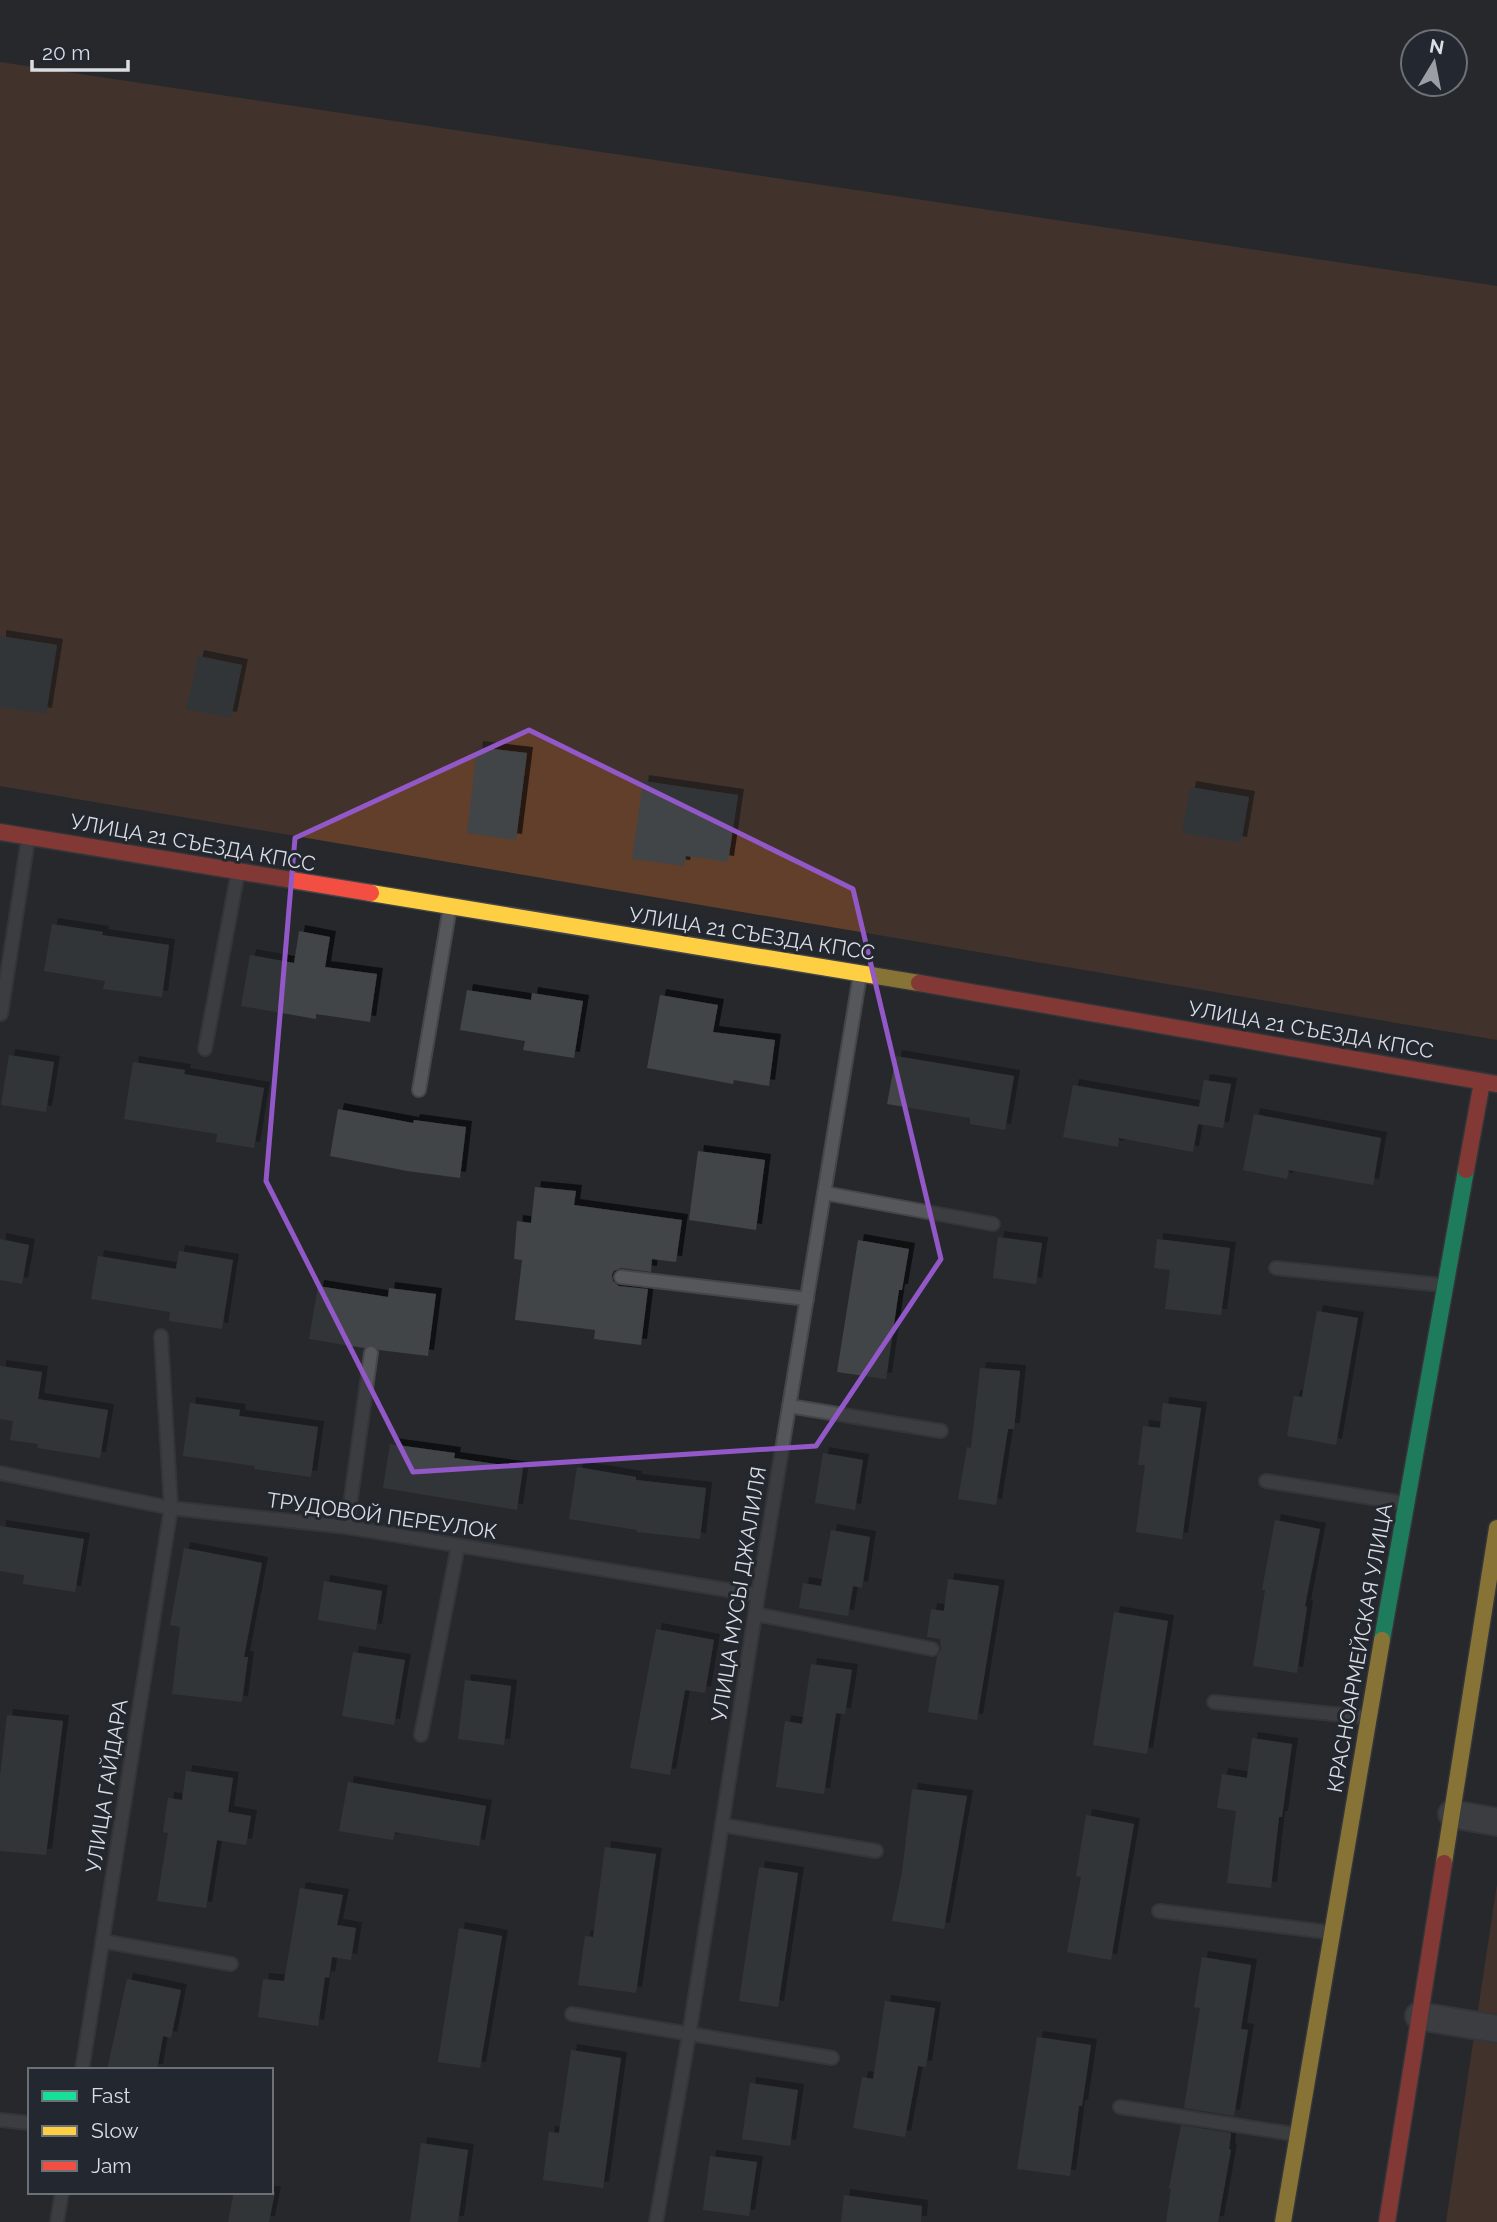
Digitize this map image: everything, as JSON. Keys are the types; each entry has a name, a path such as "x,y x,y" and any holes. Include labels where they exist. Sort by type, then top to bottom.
{"street":[{"name":"УЛИЦА 21 СЪЕЗДА КПСС","path":"0,832 860,973 1489,1083"},
{"name":"КРАСНОАРМЕЙСКАЯ УЛИЦА","path":"1283,2222 1368,1717 1446,1285 1489,1083"},
{"path":"1387,2222 1452,1814 1489,1622 1497,1528"},
{"path":"1452,1814 1497,1822"},
{"path":"1419,2016 1497,2029"}],"lane":[{"path":"1,1014 28,836"},
{"path":"205,1049 238,872"},
{"path":"419,1090 450,907"},
{"name":"УЛИЦА МУСЫ ДЖАЛИЛЯ","path":"656,2222 690,2035 758,1595 860,973"},
{"path":"824,1193 993,1224"},
{"path":"1276,1268 1446,1285"},
{"path":"621,1277 807,1299"},
{"name":"УЛИЦА ГАЙДАРА","path":"82,2068 171,1508 161,1336"},
{"path":"347,1527 372,1353"},
{"path":"789,1406 941,1431"},
{"name":"ТРУДОВОЙ ПЕРЕУЛОК","path":"0,1473 171,1508 347,1527 758,1595"},
{"path":"1266,1480 1408,1503"},
{"path":"421,1735 458,1546"},
{"path":"755,1614 932,1649"},
{"path":"1214,1702 1368,1717"},
{"path":"722,1825 876,1851"},
{"path":"1159,1911 1331,1933"},
{"path":"102,1941 231,1964"},
{"path":"572,2014 832,2058"},
{"path":"1120,2107 1297,2135"},
{"path":"0,2120 28,2123"},
{"path":"57,2222 62,2194"}],"highlighted area":[{"path":"529,730 853,889 941,1259 816,1446 413,1472 266,1181 295,838"}],"shaded area":[{"path":"0,62 1497,286 1497,1040 0,786"},
{"path":"1497,1884 1497,2222 1446,2222"}],"building":[{"path":"0,636 57,645 46,714 0,707"},
{"path":"198,656 242,665 231,718 186,709"},
{"path":"477,747 527,753 516,840 467,833"},
{"path":"643,781 738,795 728,862 686,856 684,866 632,859"},
{"path":"1190,787 1249,797 1241,843 1182,833"},
{"path":"52,924 169,945 162,997 103,989 105,981 44,971"},
{"path":"299,931 330,937 325,967 377,974 370,1022 316,1014 316,1019 241,1006 250,955 294,963"},
{"path":"467,990 531,1000 532,993 583,1001 574,1058 523,1050 525,1041 460,1030"},
{"path":"660,995 718,1005 713,1032 775,1040 769,1086 734,1080 733,1084 647,1068"},
{"path":"9,1055 54,1062 46,1112 1,1105"},
{"path":"896,1056 1014,1076 1005,1130 970,1124 970,1118 887,1104"},
{"path":"133,1062 185,1070 184,1074 264,1088 254,1148 216,1142 217,1134 124,1119"},
{"path":"1204,1080 1231,1084 1223,1128 1198,1124 1193,1152 1119,1138 1118,1147 1063,1137 1073,1085 1199,1107"},
{"path":"338,1109 413,1123 414,1120 466,1127 460,1178 330,1156"},
{"path":"1254,1114 1381,1138 1373,1185 1289,1170 1287,1179 1243,1170"},
{"path":"698,1151 765,1160 756,1230 689,1220"},
{"path":"535,1187 576,1191 574,1205 682,1220 676,1262 652,1259 651,1272 621,1268 612,1275 613,1281 619,1286 648,1289 641,1345 594,1339 595,1330 515,1320 522,1260 514,1259 517,1221 531,1223"},
{"path":"998,1237 1042,1243 1036,1284 993,1278"},
{"path":"0,1239 29,1245 22,1284 0,1280"},
{"path":"1157,1239 1230,1248 1221,1315 1165,1309 1170,1270 1154,1268"},
{"path":"858,1240 909,1249 902,1290 899,1290 886,1379 837,1372"},
{"path":"179,1251 233,1260 222,1329 169,1321 170,1312 91,1299 98,1256 176,1269"},
{"path":"318,1286 388,1297 389,1288 436,1294 428,1356 379,1350 373,1345 364,1348 309,1339"},
{"path":"1317,1311 1358,1318 1336,1445 1287,1436 1294,1396 1302,1397"},
{"path":"0,1366 42,1372 38,1399 108,1410 100,1458 37,1448 38,1444 10,1440 13,1421 0,1419"},
{"path":"980,1368 1020,1371 1014,1429 1008,1429 996,1505 958,1499 967,1447 971,1448"},
{"path":"190,1403 240,1410 239,1416 318,1427 311,1477 183,1456"},
{"path":"1163,1403 1201,1408 1182,1539 1136,1532 1145,1465 1138,1465 1143,1426 1160,1428"},
{"path":"390,1444 455,1453 454,1458 523,1468 517,1510 383,1488"},
{"path":"823,1453 863,1460 855,1510 815,1503"},
{"path":"577,1467 636,1477 636,1480 706,1488 700,1539 637,1532 569,1519"},
{"path":"1275,1520 1320,1529 1305,1606 1307,1607 1297,1673 1253,1666 1265,1590 1262,1590"},
{"path":"0,1526 84,1539 75,1592 23,1584 24,1575 0,1571"},
{"path":"831,1530 870,1537 862,1588 853,1586 848,1616 799,1608 803,1583 821,1586"},
{"path":"184,1548 262,1563 244,1657 248,1657 242,1702 172,1694 180,1627 170,1625"},
{"path":"948,1579 999,1586 977,1720 928,1712 937,1656 941,1650 940,1639 927,1637 931,1609 944,1611"},
{"path":"324,1581 382,1591 376,1630 318,1620"},
{"path":"1114,1612 1168,1621 1147,1754 1093,1745"},
{"path":"656,1629 714,1640 705,1693 685,1690 670,1775 630,1768"},
{"path":"353,1652 405,1660 394,1725 342,1716"},
{"path":"811,1664 852,1670 845,1714 836,1713 824,1794 776,1787 785,1721 802,1724"},
{"path":"465,1680 511,1686 504,1745 458,1739"},
{"path":"7,1715 63,1721 46,1855 0,1851 0,1777"},
{"path":"1252,1738 1292,1744 1282,1817 1279,1817 1271,1888 1227,1883 1236,1811 1217,1808 1222,1774 1247,1778"},
{"path":"186,1771 233,1778 228,1812 251,1816 246,1845 217,1840 206,1908 157,1901 168,1833 163,1832 168,1798 182,1800"},
{"path":"348,1782 486,1806 479,1846 395,1832 393,1840 339,1831"},
{"path":"912,1789 967,1796 944,1929 892,1921 902,1872"},
{"path":"1086,1815 1134,1824 1111,1960 1067,1952 1081,1877 1076,1876"},
{"path":"605,1847 656,1854 636,1993 578,1985 585,1936 593,1937"},
{"path":"759,1867 798,1873 778,2007 739,2001"},
{"path":"300,1888 343,1895 337,1925 356,1928 351,1960 332,1957 329,1978 325,1977 318,2026 258,2017 263,1979 284,1981"},
{"path":"459,1928 502,1936 480,2068 438,2062"},
{"path":"1202,1957 1251,1965 1241,2029 1248,2030 1234,2116 1184,2108 1200,2008 1194,2007"},
{"path":"127,1979 181,1990 171,2038 163,2036 157,2068 107,2068"},
{"path":"885,2001 935,2008 926,2067 918,2066 905,2137 853,2128 862,2077 873,2079"},
{"path":"1037,2037 1091,2045 1082,2106 1079,2106 1070,2176 1017,2169"},
{"path":"571,2050 621,2058 603,2188 543,2180 549,2132 559,2133"},
{"path":"750,2083 798,2090 790,2146 742,2139"},
{"path":"1181,2125 1231,2133 1231,2150 1218,2222 1166,2222 1169,2188"},
{"path":"421,2143 468,2150 458,2222 410,2222"},
{"path":"710,2156 757,2162 749,2216 703,2210"},
{"path":"275,2192 269,2222 228,2222 234,2194"},
{"path":"844,2195 922,2206 921,2222 841,2222"}],"traffic: fast":[{"path":"1382,1640 1466,1170"}],"traffic: slow":[{"path":"371,893 919,983"},
{"path":"1444,1863 1497,1528"},
{"path":"1283,2222 1382,1640"}],"traffic: jam":[{"path":"0,832 371,893"},
{"path":"919,983 1497,1084"},
{"path":"1466,1170 1482,1082"},
{"path":"1387,2222 1444,1863"}]}
